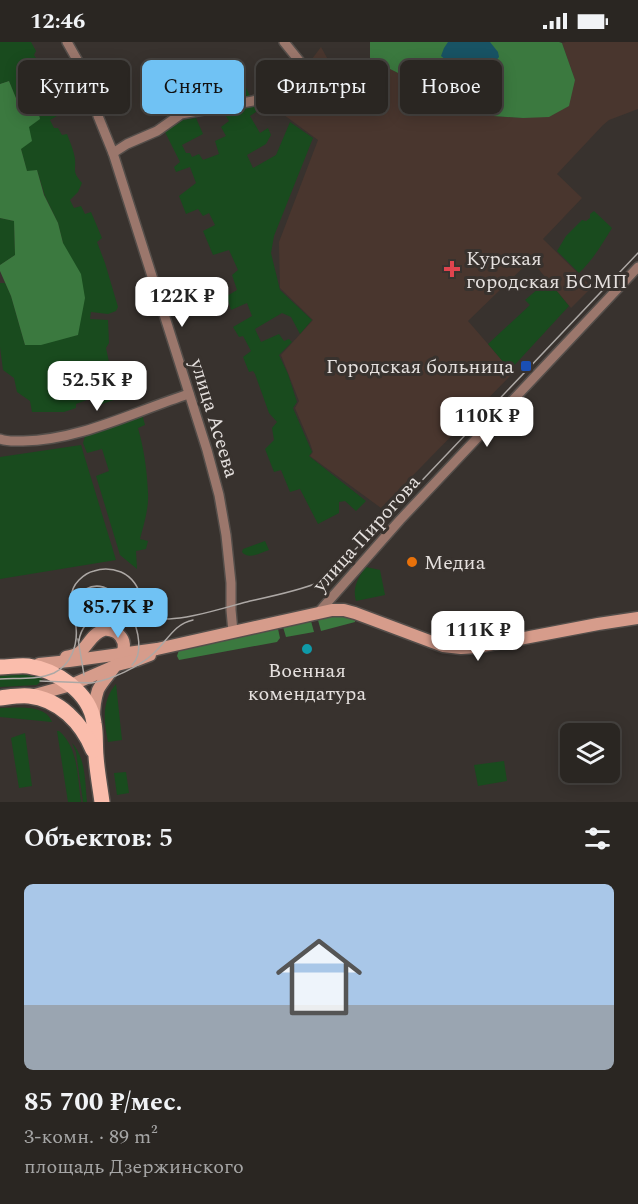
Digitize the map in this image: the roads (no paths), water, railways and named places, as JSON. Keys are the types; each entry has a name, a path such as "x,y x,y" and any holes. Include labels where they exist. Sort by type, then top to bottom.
{"main road":[{"path":"0,667 32,664 53,673 71,685 87,704 94,722 102,802"},
{"path":"0,698 30,696 68,713 83,730 96,758"}],"street":[{"name":"улица Асеева","path":"67,42 84,72 113,153 207,450 219,495 231,583 233,632"},
{"path":"113,153 157,131 181,114 253,101 281,91 301,63 284,42"},
{"name":"улица Пирогова","path":"318,613 400,520 638,267"},
{"path":"0,439 40,441 84,431 189,394"},
{"path":"32,664 120,659 332,610 355,613 443,646 461,648 638,618"},
{"path":"32,664 77,654 96,634 105,630 116,632 123,644 120,659 99,688 94,704 94,722"},
{"path":"30,696 71,685 120,659"}],"water":[{"path":"448,42 490,42 499,57 496,60 447,60 441,56"}],"tram line":[{"path":"0,679 41,677 54,673 65,665 76,641 71,602 72,591 86,574 101,569 121,572 129,577 135,583 149,610 154,615 169,619 294,591 320,582 332,573 392,512 638,253"},
{"path":"73,607 78,597 86,589 98,586 110,590 121,600 130,612 139,642 138,655 132,665"},
{"path":"79,641 86,624 100,614 117,613 133,623"},
{"path":"40,681 91,683 116,676 148,658 176,629 193,620"},
{"path":"78,639 84,675"}],"place":[{"name":"Курская городская БСМП","path":"452,269"},
{"name":"Городская больница","path":"526,366"},
{"name":"Медиа","path":"412,562"},
{"name":"Военная комендатура","path":"307,649"}]}
